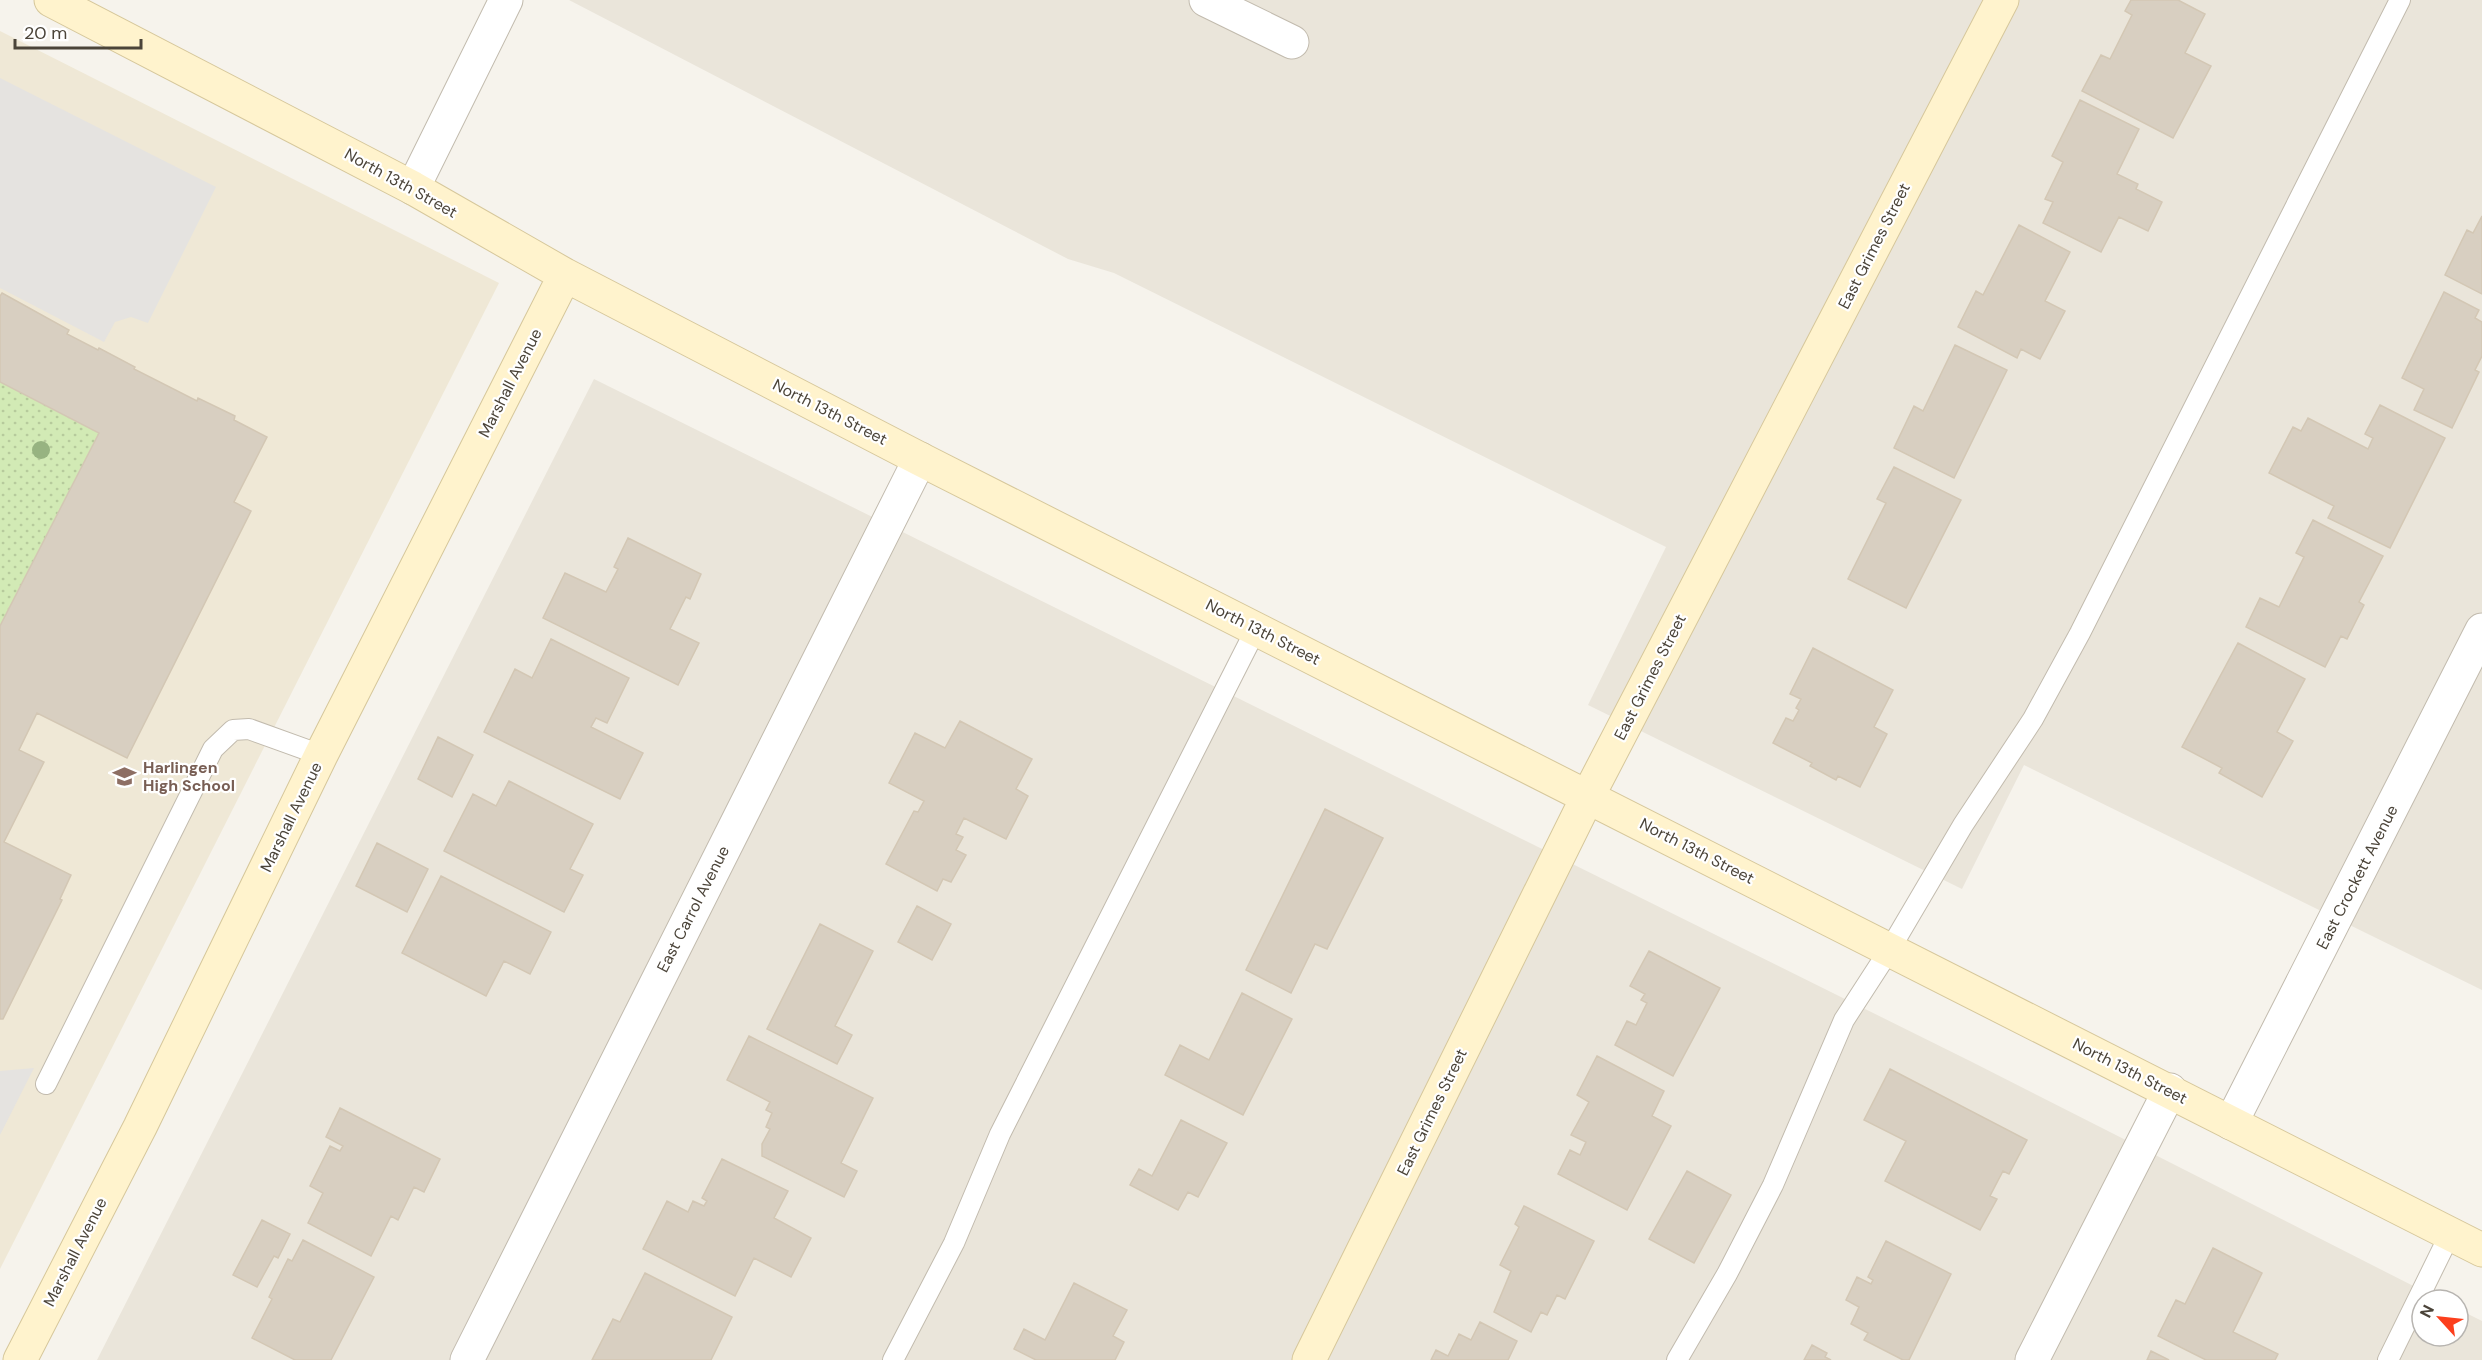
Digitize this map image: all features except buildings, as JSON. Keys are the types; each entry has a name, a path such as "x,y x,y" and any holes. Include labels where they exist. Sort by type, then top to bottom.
{"street":[{"name":"North 13th Street","path":"51,0 413,188 565,275 920,459 2482,1250"},
{"path":"413,188 506,0"},
{"name":"East Grimes Street","path":"1309,1360 1588,796 2002,0"},
{"path":"1213,2 1292,42"},
{"name":"Marshall Avenue","path":"20,1360 140,1127 321,755 565,275"},
{"name":"East Carrol Avenue","path":"467,1360 920,459"},
{"name":"East Crockett Avenue","path":"2231,1123 2482,630"},
{"path":"2032,1360 2170,1090"}],"lane":[{"path":"1677,1360 1727,1275 1773,1185 1844,1020 1890,949 1963,825 2033,718 2080,633 2400,0"},
{"path":"893,1360 954,1243 1000,1134 1256,629"},
{"path":"46,1084 213,749 233,730 249,729 321,755"},
{"path":"2388,1360 2450,1234"}],"shaded area":[{"path":"569,0 2482,0 2482,990 2024,765 1962,889 1588,705 1666,547 1114,273 1068,259"},
{"name":"Harlingen High School","path":"0,31 499,283 0,1269"},
{"path":"0,78 216,187 148,323 131,317 115,322 104,342 0,288"},
{"path":"594,379 1970,1061 2417,1288 2410,1288 2410,1348 2470,1348 2470,1315 2482,1321 2482,1360 97,1360"},
{"path":"34,1068 0,1135 0,1071"}],"green space":[{"path":"0,382 99,433 0,626"}],"place":[{"name":"Harlingen High School","path":"125,776"}]}
